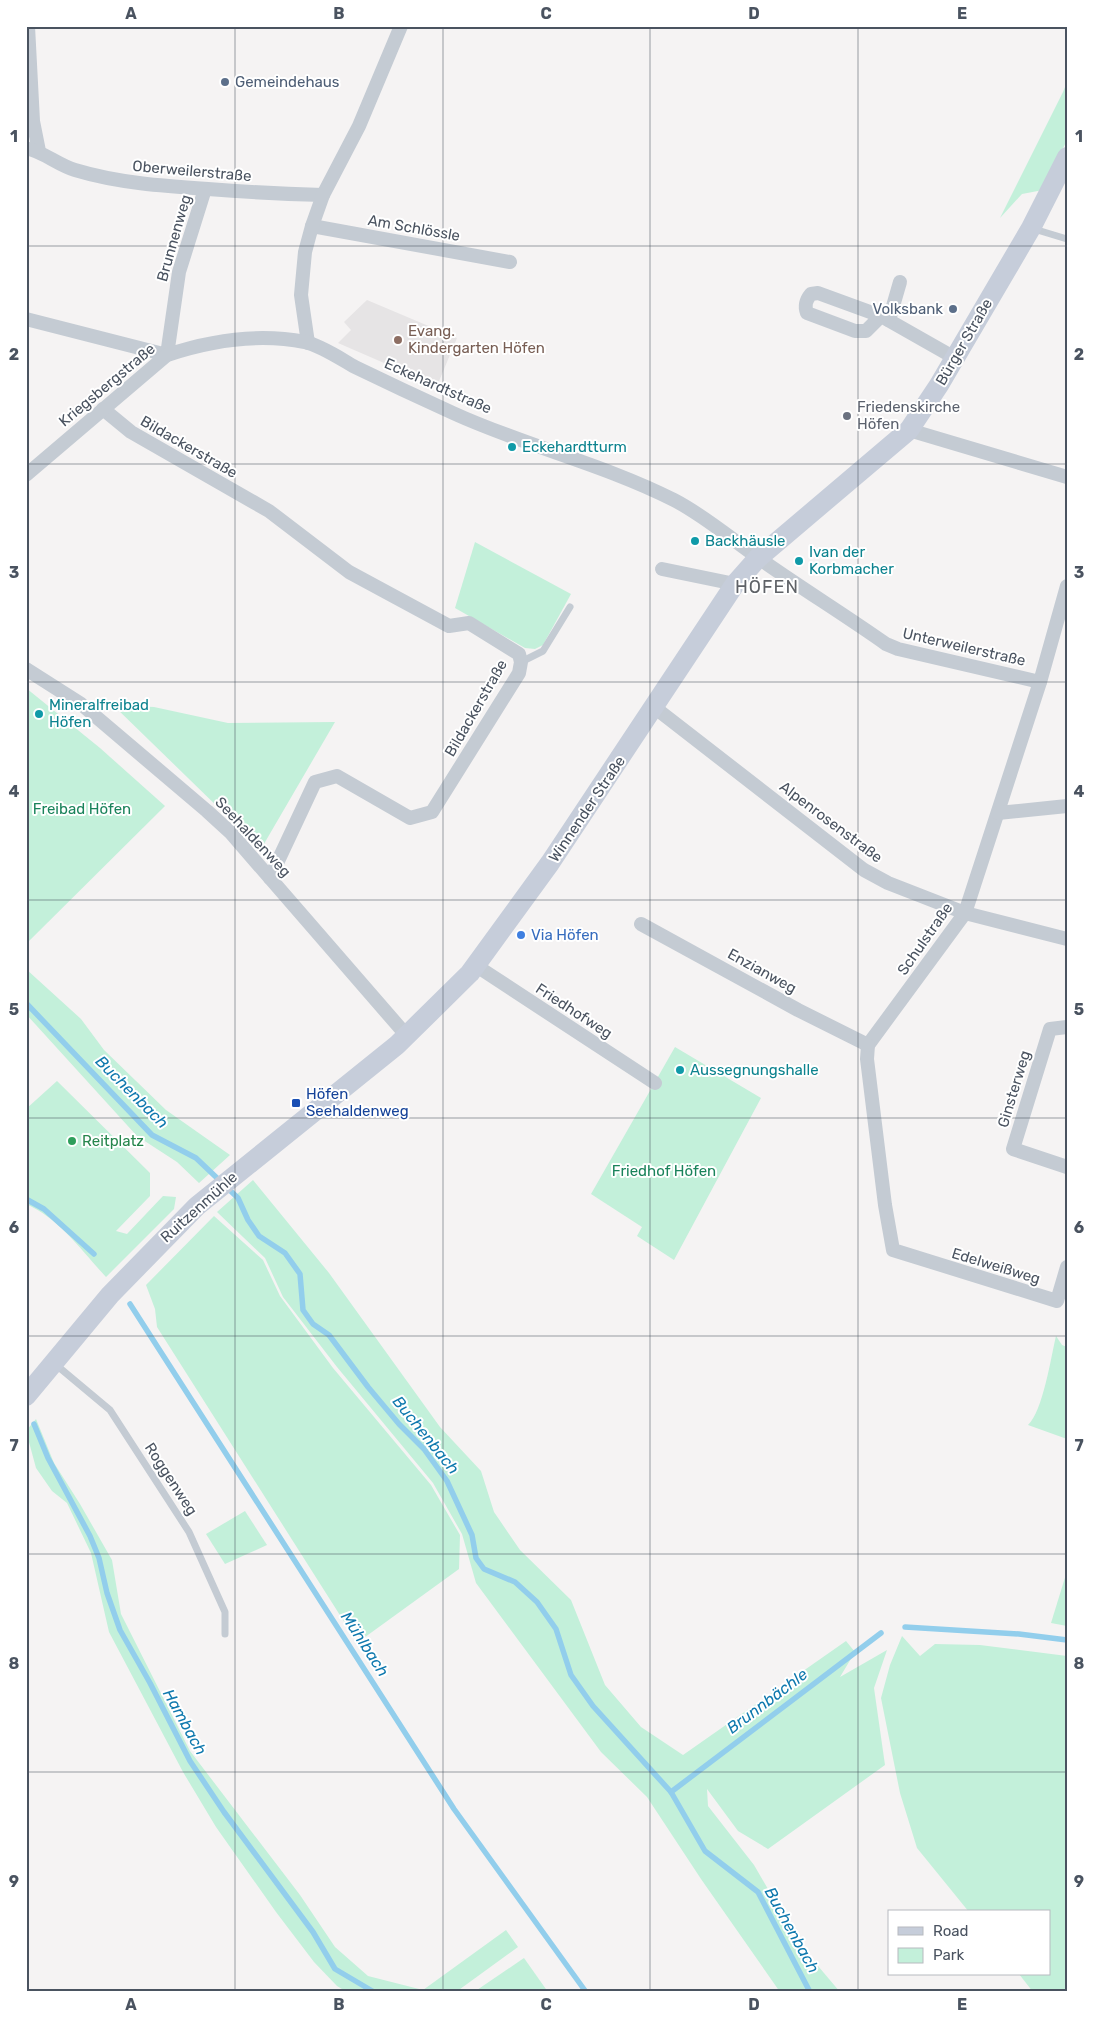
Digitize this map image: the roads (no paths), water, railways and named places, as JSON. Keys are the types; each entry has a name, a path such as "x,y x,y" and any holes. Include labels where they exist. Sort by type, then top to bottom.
{"street":[{"name":"Oberweilerstraße","path":"28,26 33,150 73,170 112,179 159,186 322,195"},
{"path":"308,342 301,295 305,252 312,226 322,195 359,126 401,26"},
{"name":"Bürger Straße","path":"758,558 909,430 955,358 1031,228 1067,157"},
{"name":"Brunnenweg","path":"167,355 179,272 205,189"},
{"name":"Am Schlössle","path":"312,226 510,262"},
{"path":"900,282 885,318 866,331 855,331 807,313 806,300 811,294 818,293 885,318 955,358"},
{"path":"26,319 167,355"},
{"name":"Kriegsbergstraße","path":"26,475 167,355 196,345 230,339 280,338 308,342"},
{"name":"Eckehardtstraße","path":"308,342 388,384 456,414 612,473 673,499 699,514 758,558"},
{"name":"Bildackerstraße","path":"103,410 131,432 269,512 349,572 449,626 470,623 519,654 521,662 519,672 432,812 410,818 337,776 315,782 270,878"},
{"path":"909,430 1067,477"},
{"name":"Winnender Straße","path":"402,1040 475,965 550,863 735,584 758,558"},
{"name":"Unterweilerstraße","path":"758,558 821,598 886,644 898,649 1040,682"},
{"path":"662,569 735,584"},
{"name":"Schulstraße","path":"868,1045 965,913 1040,682 1064,605 1067,586"},
{"name":"Seehaldenweg","path":"26,669 81,704 230,832 270,878 402,1040"},
{"name":"Alpenrosenstraße","path":"654,707 864,870 888,883 965,913 1067,939"},
{"path":"998,813 1067,806"},
{"name":"Enzianweg","path":"641,924 798,1010 868,1045"},
{"name":"Friedhofweg","path":"475,965 655,1083"},
{"name":"Ginsterweg","path":"1067,1026 1050,1029 1013,1149 1067,1167"},
{"name":"Ruitzenmühle","path":"26,1396 110,1295 215,1190 402,1040"},
{"name":"Edelweißweg","path":"868,1045 867,1059 885,1206 893,1250 1057,1301 1067,1268"}],"lane":[{"path":"1031,228 1067,239"},
{"path":"521,662 543,651 570,608"},
{"name":"Roggenweg","path":"54,1364 110,1410 189,1532 225,1612 226,1634"}],"waterway":[{"name":"Buchenbach","path":"26,1003 152,1135 196,1158 238,1198 248,1220 259,1236 285,1253 300,1274 303,1310 313,1324 329,1335 368,1387 399,1424 424,1449 447,1481 472,1535 476,1558 484,1569 515,1582 537,1602 556,1629 571,1675 593,1706 671,1792 705,1851 758,1892 810,1992"},
{"name":"Mühlbach","path":"26,1199 44,1209 94,1254"},
{"name":"Mühlbach","path":"130,1304 454,1809 586,1992"},
{"name":"Hambach","path":"34,1424 48,1458 90,1536 99,1558 107,1593 120,1630 190,1761 224,1812 313,1932 335,1969 374,1992"},
{"name":"Brunnbächle","path":"905,1627 1019,1634 1067,1640"},
{"name":"Brunnbächle","path":"671,1792 881,1633"}],"place":[{"name":"Gemeindehaus","path":"225,82"},
{"name":"Volksbank","path":"953,309"},
{"name":"Evang. Kindergarten Höfen","path":"398,340"},
{"name":"Friedenskirche Höfen","path":"847,416"},
{"name":"Eckehardtturm","path":"512,447"},
{"name":"Backhäusle","path":"695,541"},
{"name":"Ivan der Korbmacher","path":"799,561"},
{"name":"Mineralfreibad Höfen","path":"39,714"},
{"name":"Via Höfen","path":"521,935"},
{"name":"Aussegnungshalle","path":"680,1070"},
{"name":"Höfen Seehaldenweg","path":"296,1103"},
{"name":"Reitplatz","path":"72,1141"}],"district":[{"name":"HÖFEN","path":"767,587"}],"park label":[{"name":"Freibad Höfen","path":"82,809"},
{"name":"Friedhof Höfen","path":"664,1171"}]}
